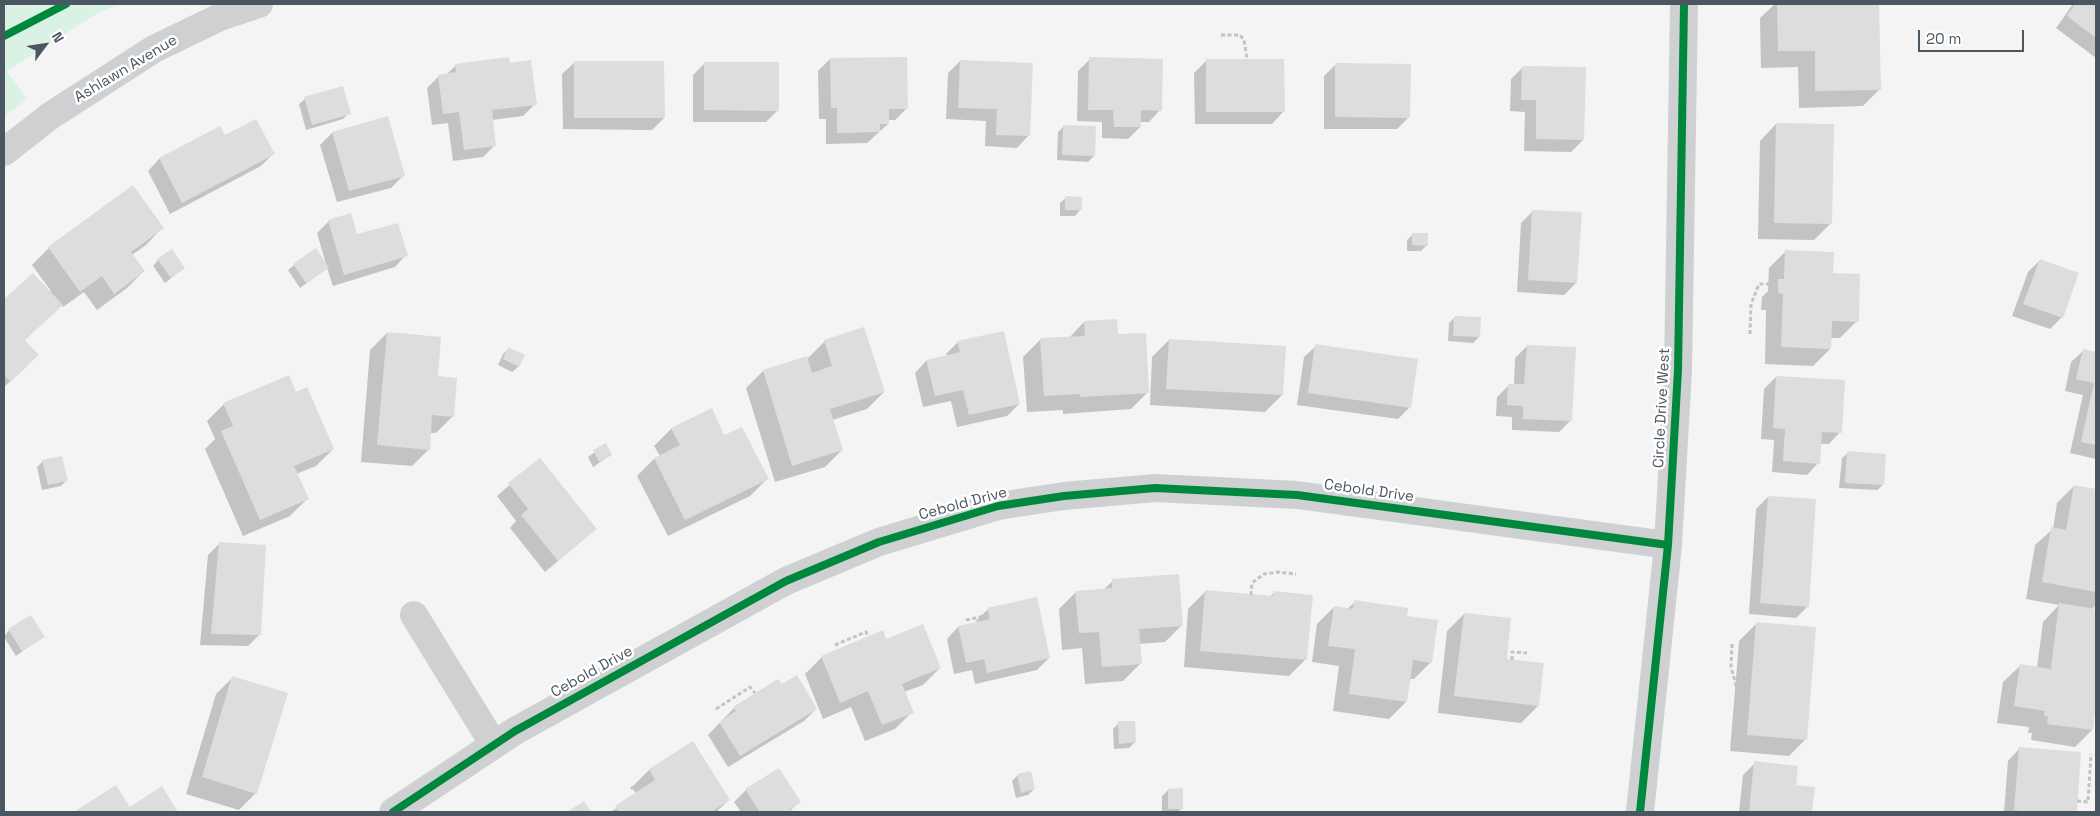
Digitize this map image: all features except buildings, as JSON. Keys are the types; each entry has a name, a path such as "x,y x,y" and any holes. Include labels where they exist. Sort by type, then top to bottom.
{"street":[{"name":"Ashlawn Avenue","path":"4,152 50,116 154,48 220,17 258,4"},
{"name":"Circle Drive West","path":"1640,812 1668,545 1678,370 1684,4"},
{"name":"Cebold Drive","path":"393,812 515,730 786,581 880,542 998,506 1064,496 1156,488 1297,495 1668,545"},
{"path":"414,615 494,745"}],"path":[{"path":"1220,35 1240,35 1244,40 1247,59"},
{"path":"1799,56 1815,56"},
{"path":"1772,207 1773,168 1775,168"},
{"path":"1750,334 1751,304 1759,284 1778,284"},
{"path":"1780,453 1782,433 1785,433"},
{"path":"1251,595 1252,583 1264,574 1278,572 1296,574"},
{"path":"966,620 985,616 986,620"},
{"path":"835,644 866,632 868,636"},
{"path":"1732,644 1731,667 1736,685 1744,694 1750,695"},
{"path":"1512,660 1512,652 1527,653"},
{"path":"716,708 750,687 755,694"},
{"path":"2077,801 2088,802 2091,754"},
{"path":"631,789 647,779 650,784"},
{"path":"1741,812 1742,804 1750,806"}],"green space":[{"path":"4,4 118,4 93,16 7,71 27,99 4,117"}],"cycle path":[{"path":"4,36 66,4"},
{"path":"1640,812 1668,545 1678,370 1684,4"},
{"path":"393,812 515,731 786,581 879,542 998,506 1064,496 1155,488 1297,495 1668,545"}]}
